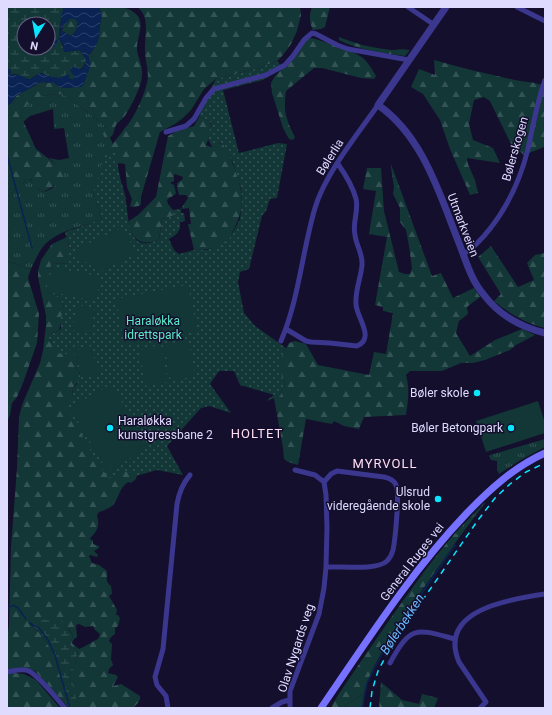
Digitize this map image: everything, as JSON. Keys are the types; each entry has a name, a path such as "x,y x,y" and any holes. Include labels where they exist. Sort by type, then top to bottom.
{"main road":[{"name":"General Ruges vei","path":"321,708 410,579 439,543 474,505 496,484 516,469 545,453"}],"street":[{"path":"408,7 433,24"},
{"name":"Bølerlia","path":"281,341 293,304 315,209 329,176 446,7"},
{"path":"517,7 545,21"},
{"path":"166,132 181,128 190,123 197,116 206,98 214,89 259,77 278,70 290,60 307,37 314,33 348,49 409,60"},
{"name":"Bølerskogen","path":"463,254 475,246 494,223 508,202 516,186 524,164 545,80"},
{"name":"Utmarkveien","path":"378,105 392,116 422,156 432,176 476,284 491,303 503,314 532,330 545,333"},
{"path":"286,329 306,341 316,343 357,346 361,345 365,338 365,330 357,310 356,302 362,261 354,233 357,207 356,199 353,190 338,164"},
{"path":"295,470 315,475 324,482 331,474 337,471 384,477 390,479 396,485 398,496 393,549 391,556 386,562 380,565 371,566 326,566"},
{"path":"168,708 168,700 155,682 155,675 162,657 177,504 184,482 190,475"},
{"name":"Olav Nygards veg","path":"290,708 289,700 292,684 319,614 324,588 326,566 327,505 324,482"},
{"path":"480,708 486,702 459,662 455,649 455,639 458,630 463,622 470,616 484,612 506,601 545,594 545,591"},
{"path":"390,663 404,641 416,633 422,631 430,632 455,639"},
{"path":"7,672 17,670 29,671 38,678 65,708"},
{"path":"272,708 289,700"}],"green space":[{"path":"7,7 64,7 61,19 60,40 64,48 64,52 80,50 86,60 84,65 73,74 74,80 70,79 67,75 57,78 41,73 30,80 16,74 10,75 11,71 7,68"},
{"path":"99,7 129,9 137,15 139,19 141,27 137,48 142,68 142,79 134,100 125,115 116,125 114,133 109,138 105,138 103,134 106,128 102,123 63,94 38,97 29,103 20,114 36,149 62,169 63,177 56,185 43,192 40,191 31,179 26,179 23,184 18,184 20,187 18,191 14,189 12,195 7,196 7,106 16,96 41,82 54,83 59,87 68,88 84,84 89,67 88,56 98,41 101,17"},
{"path":"137,7 300,7 301,15 297,31 291,44 277,61 258,68 216,79 204,89 191,110 183,118 160,132 141,197 141,204 139,206 132,207 130,206 132,199 127,187 125,164 119,163 109,176 101,179 98,174 102,163 114,142 136,111 147,83 148,74 145,52 146,25 144,15"},
{"path":"312,7 330,7 325,27 313,30 310,19"},
{"path":"69,19 75,19 78,22 76,31 71,36 62,31 63,25"},
{"path":"339,37 372,47 392,50 410,50 405,56 363,49 339,40"},
{"path":"310,38 360,56 367,62 376,76 374,79 361,78 322,68 314,68 286,91 285,110 287,120 295,137 293,140 289,139 283,128 272,93 271,83 275,76 304,42"},
{"path":"434,60 454,66 545,86 545,149 544,147 524,155 511,144 490,101 484,97 474,100 469,124 473,140 493,148 500,163 467,158 478,193 470,195 450,149 440,120 423,94 411,87 419,69 435,75"},
{"name":"Haraløkka idrettspark","path":"277,61 283,68 263,80 223,90 239,153 278,143 287,144 277,198 270,199 266,211 262,216 249,269 240,272 238,282 244,313 255,326 286,348 280,365 285,383 280,396 266,401 274,395 240,385 234,371 219,371 210,384 231,413 209,406 201,408 167,446 183,475 157,470 136,476 129,470 110,478 100,466 68,409 68,404 73,396 73,389 80,379 80,373 76,371 79,362 74,355 77,349 75,346 71,348 68,354 57,353 48,337 49,334 59,331 61,328 60,321 64,306 57,295 47,293 46,290 51,264 69,263 69,246 65,232 102,219 93,193 107,156 115,149 131,231 135,238 140,242 148,243 159,239 162,219 173,216 173,210 181,209 181,213 184,213 185,221 180,222 178,232 169,239 174,250 179,254 194,250 207,250 228,241 240,219 242,200 241,189 233,163 223,144 220,143 212,147 208,139 211,123 199,117 204,100 216,79 258,68"},
{"path":"63,94 102,123 106,128 115,149 93,193 102,219 68,230 50,240 41,250 31,269 7,261 7,196 12,195 14,189 17,191 18,184 23,184 26,179 33,181 40,191 50,189 56,185 61,169 49,158 59,160 69,158 64,128 54,129 53,109 30,116 23,122 20,114 29,103 38,97"},
{"path":"199,117 209,121 210,123 210,133 206,145 212,147 218,143 223,144 236,172 242,200 238,221 230,239 218,247 194,250 188,224 191,224 189,208 181,209 188,198 186,195 179,195 177,187 177,183 182,180 183,177 175,174 174,181 170,183 174,185 176,193 167,200 168,204 173,210 173,216 162,219 159,239 153,242 142,242 134,237 129,221 138,215 156,197 168,136 177,131 194,126"},
{"path":"391,164 432,276 441,273 453,298 474,288 480,297 467,307 468,314 459,321 456,333 470,356 495,340 522,329 535,335 516,345 510,350 485,360 473,363 461,363 442,371 410,371 406,375 408,400 406,415 364,417 359,429 344,426 334,421 332,424 306,419 298,465 288,462 284,459 274,398 280,396 285,383 280,374 280,363 289,343 295,341 306,344 318,365 369,375 374,352 386,354 393,313 383,311 383,307 375,305 387,237 369,234 376,191 363,189 367,168 381,168 384,211 399,272 410,274 412,268 409,246 406,230 400,222 400,208 393,194 394,187"},
{"path":"123,227 136,254 97,273 95,270 96,269 78,257 75,250"},
{"path":"67,237 70,255 69,263 51,264 47,293 57,295 64,306 59,331 52,333 49,340 55,347 69,349 75,345 77,349 75,353 79,362 79,365 76,368 80,378 74,386 73,396 128,468 137,475 136,479 131,483 128,482 125,484 110,508 98,513 97,528 90,538 93,540 93,544 99,546 99,548 94,551 98,555 97,557 89,556 92,563 99,565 107,571 107,580 111,586 112,594 109,596 117,610 116,615 120,618 118,626 115,628 115,634 109,641 112,644 111,659 113,665 109,669 108,673 118,677 113,686 121,684 140,696 139,701 133,708 78,708 69,675 74,669 78,651 70,645 73,635 69,629 52,619 29,623 42,635 54,655 69,708 35,671 26,668 7,669 11,547 19,417 22,405 40,363 43,351 46,316 38,271 41,260 52,244","holes":["79,624 85,627 93,626 100,634 98,639 79,649 72,643 77,637 76,625"]},
{"path":"491,246 518,287 534,280 527,263 535,255 545,253 545,328 518,318 494,301 501,294 478,257"},
{"path":"7,261 31,269 28,277 39,314 37,343 23,383 17,397 12,403 7,422"},
{"path":"52,267 101,277 96,301 47,291"},
{"path":"188,285 197,331 125,346 116,299"},
{"path":"77,305 95,308 90,334 72,330"},
{"path":"188,340 196,376 171,381 164,345"},
{"path":"89,345 100,373 84,378 74,351"},
{"path":"161,345 168,382 146,386 139,350"},
{"name":"Haraløkka kunstgressbane 2","path":"111,384 149,447 108,472 70,408"},
{"name":"Bøler Betongpark","path":"538,401 545,423 545,433 486,452 476,421"},
{"path":"545,439 545,447 499,474 497,470 497,461 491,460 489,456 490,455"},
{"path":"484,503 458,539 458,535 455,533"},
{"path":"455,533 458,535 458,539 409,608 390,639 373,669 364,693 342,708 331,708 338,695 395,612 439,552"},
{"path":"57,618 62,621 73,635 70,645 78,651 74,669 69,675 72,681 78,708 69,708 54,655 42,635 29,622"},
{"path":"7,674 24,674 36,680 60,708 7,708"},
{"path":"381,682 402,700 419,704 422,694 438,698 434,708 379,708"},
{"path":"364,693 363,708 342,708"}],"water":[{"path":"64,7 99,7 101,17 99,35 95,47 88,56 90,65 82,87 59,87 54,83 41,82 16,96 7,106 7,68 11,71 10,75 20,75 28,80 41,73 58,78 67,74 70,75 68,77 73,80 74,77 70,70 74,66 81,70 85,65 86,60 80,50 64,52 64,46 59,39 56,44 56,40 60,38 61,17","holes":["69,19 75,19 78,22 76,31 71,36 62,31 63,25 66,24"]}],"waterway":[{"path":"7,155 32,248"},
{"name":"Bølerbekken","path":"362,708 367,683 387,644 455,545"},
{"path":"7,609 13,605 18,608 26,619"},
{"path":"30,623 39,628 48,640 55,655 70,708"}],"railway":[{"path":"370,708 372,691 378,671 393,643 478,520 495,498 510,484 526,472 545,463"}],"place":[{"name":"Bøler skole","path":"477,393"},
{"name":"Haraløkka kunstgressbane 2","path":"110,428"},
{"name":"Bøler Betongpark","path":"511,428"},
{"name":"Ulsrud videregående skole","path":"438,499"}],"district":[{"name":"HOLTET","path":"257,433"},
{"name":"MYRVOLL","path":"385,463"}]}
